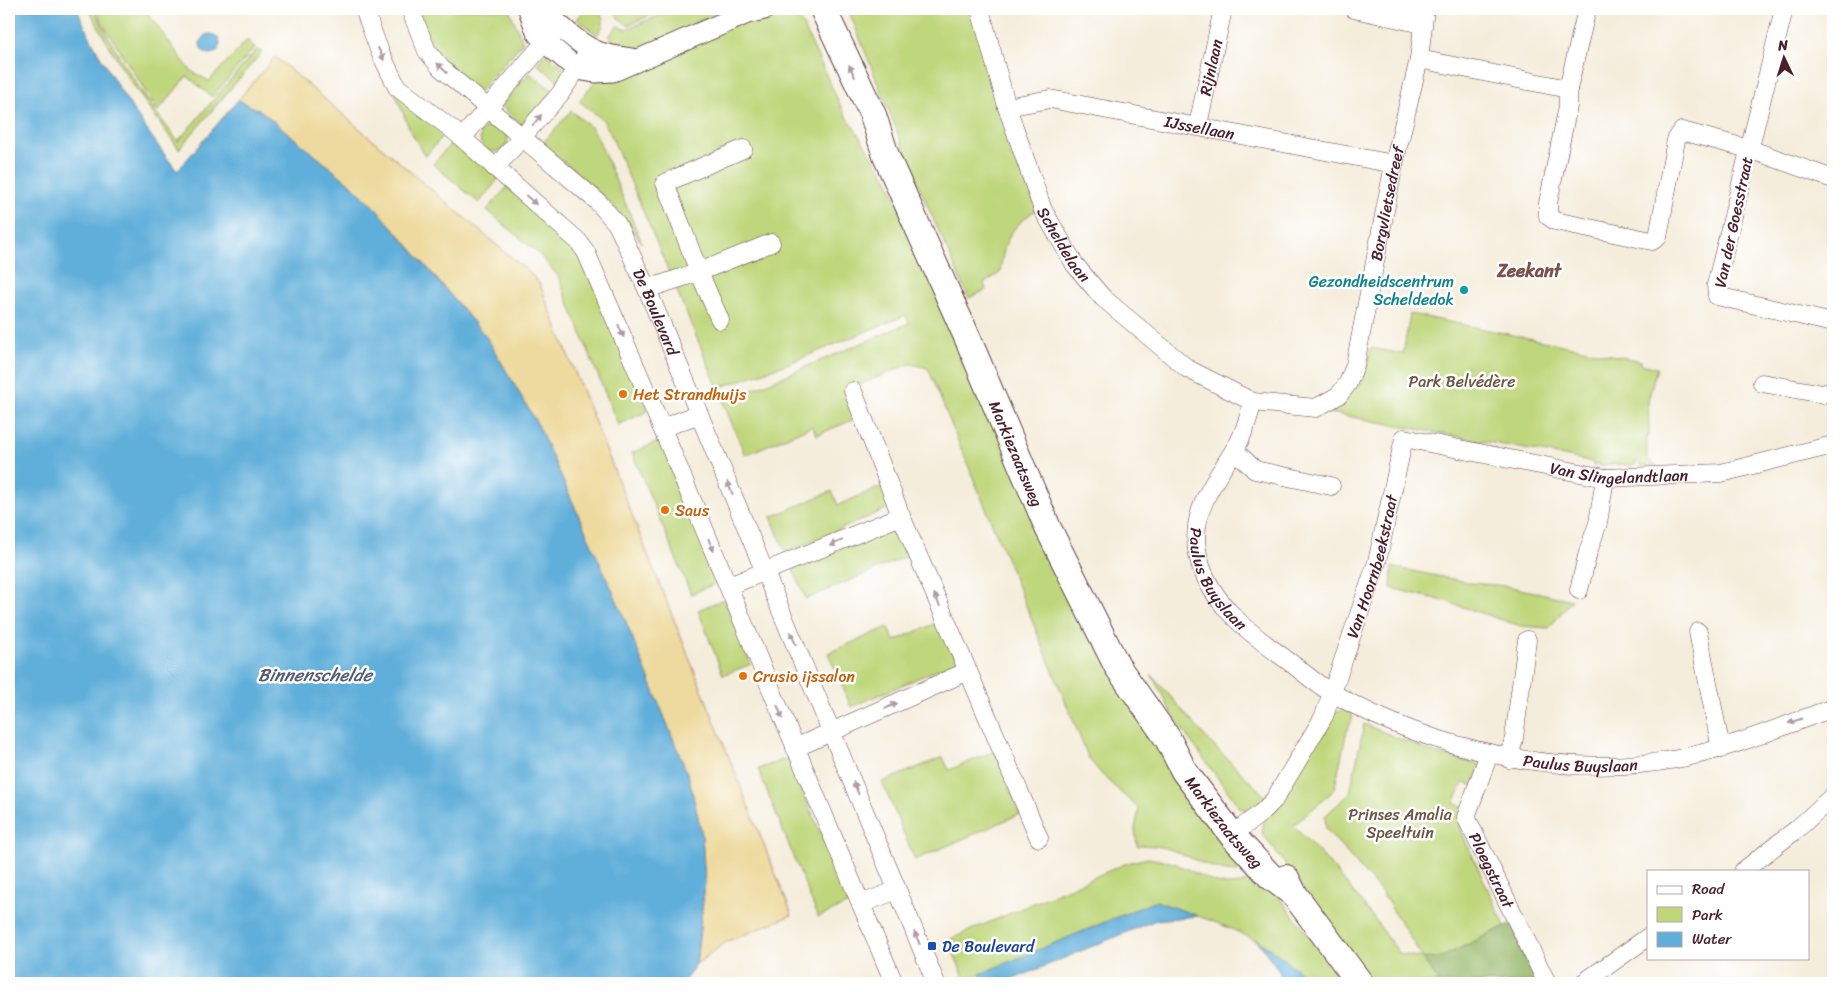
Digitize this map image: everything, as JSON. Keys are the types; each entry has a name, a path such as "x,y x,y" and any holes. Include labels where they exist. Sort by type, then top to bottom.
{"main road":[{"name":"Markiezaatsweg","path":"804,9 846,99 886,156"},
{"name":"Markiezaatsweg","path":"823,9 873,115 886,156 967,337 1048,528 1117,666 1168,739 1195,760 1240,829 1281,869 1294,894 1360,983"}],"street":[{"path":"364,9 380,52 398,87 458,134 578,241 586,252 662,428 894,983"},
{"name":"De Boulevard","path":"410,9 427,51 441,68 598,202 617,224 647,289 765,572 839,728 896,890 936,983"},
{"path":"529,9 537,32 545,42 577,69 596,72 613,71 754,10"},
{"path":"540,9 589,48 602,54 638,60"},
{"name":"Scheldelaan","path":"980,9 1006,107 1043,210 1075,265 1103,298 1188,369 1253,402"},
{"name":"Rijnlaan","path":"1198,125 1223,9"},
{"path":"1354,9 1423,17"},
{"path":"1587,9 1568,90 1568,106 1548,203 1548,216 1555,221 1652,241 1658,237 1676,140 1682,131 1749,148 1833,179"},
{"path":"1749,148 1784,9"},
{"name":"Borgvlietsedreef","path":"1253,402 1316,408 1339,395 1348,383 1355,365 1394,164 1419,59 1423,17"},
{"path":"458,134 484,104 545,42 562,28"},
{"path":"495,168 560,94 589,48"},
{"path":"1419,59 1568,90"},
{"name":"IJssellaan","path":"1006,107 1050,99 1198,125 1394,164"},
{"name":"Van der Goesstraat","path":"1749,148 1716,285 1717,296 1833,323"},
{"path":"720,320 665,184 743,149"},
{"path":"647,289 699,272 770,243"},
{"path":"1762,383 1823,394 1833,390"},
{"path":"853,391 901,516 1039,838"},
{"name":"Paulus Buyslaan","path":"1253,402 1245,430 1210,486 1197,520 1197,549 1203,570 1216,596 1255,637 1331,693 1400,726 1489,754 1509,759 1586,766 1647,764 1678,759 1720,748 1833,708"},
{"path":"662,428 698,414"},
{"name":"Van Slingelandtlaan","path":"1404,438 1606,478 1721,472 1833,445"},
{"name":"Van Hoornbeekstraat","path":"1331,693 1354,634 1377,562 1404,438"},
{"path":"1234,450 1255,470 1331,486"},
{"path":"1579,590 1588,552 1598,523 1606,478"},
{"path":"728,586 901,516"},
{"path":"1698,632 1720,748"},
{"path":"1509,759 1514,738 1527,640"},
{"path":"795,748 968,671"},
{"path":"1240,829 1274,800 1324,716 1331,693"},
{"name":"Ploegstraat","path":"1489,754 1466,817 1547,983"},
{"path":"1744,870 1797,829 1833,796"},
{"path":"861,904 896,890"},
{"path":"1582,983 1647,939"}],"green space":[{"path":"89,9 94,9 132,77 178,141 257,49 262,52 179,149 131,81"},
{"path":"96,9 144,9 191,71 209,81 247,40 255,47 212,97 187,76 158,111 103,24"},
{"path":"416,9 509,9 523,42 479,92 438,57"},
{"path":"594,9 601,15 603,21 602,28 597,35 577,19 584,11"},
{"path":"614,9 665,9 628,25 618,18"},
{"path":"675,9 732,9 641,49 627,51 610,49 610,35 617,26 626,29"},
{"path":"848,9 973,9 1036,210 1020,223 1009,236 1000,273 984,283 986,290 969,298 926,203"},
{"path":"791,10 803,25 843,111 888,180 1043,526 1250,862 1238,872 1225,871 1165,848 1137,846 1135,829 1139,809 1105,778 1089,759 928,368 910,364 846,390 857,418 817,435 812,426 745,455 723,402 909,323 906,315 787,364 718,388 611,135 603,120 579,101 599,77 748,20 775,11"},
{"path":"545,54 570,72 561,83 537,64"},
{"path":"386,71 446,132 425,157 410,130"},
{"path":"529,73 554,91 524,126 501,106"},
{"path":"571,111 592,128 599,141 642,243 609,201 542,144"},
{"path":"494,124 504,128 508,138 504,148 494,152 484,148 480,138 484,128"},
{"path":"454,140 499,178 479,203 433,164"},
{"path":"508,186 576,244 648,411 618,425 558,276 539,254 487,210"},
{"name":"Park Belvédère","path":"1410,314 1641,361 1641,364 1657,368 1648,401 1649,437 1647,436 1647,459 1657,465 1641,466 1638,462 1634,462 1636,465 1613,464 1599,467 1600,464 1596,463 1594,467 1592,462 1569,457 1330,413 1353,391 1362,379 1371,348 1403,354"},
{"path":"662,440 721,581 691,594 632,453"},
{"path":"885,485 893,506 786,553 771,517 832,491 838,505"},
{"path":"900,522 913,554 806,599 793,569"},
{"path":"1392,567 1472,583 1506,586 1572,600 1549,628 1521,626 1444,601 1391,588"},
{"path":"724,599 751,664 723,675 698,610"},
{"path":"941,621 957,661 851,707 828,653 888,627 894,641"},
{"path":"1151,674 1208,740 1267,798 1261,804 1252,809 1240,808 1178,724"},
{"name":"Prinses Amalia Speeltuin","path":"1344,710 1351,713 1353,718 1347,730 1335,787 1331,793 1293,826 1350,887 1400,954 1423,958 1382,893 1326,829 1325,816 1350,793 1364,724 1434,753 1480,765 1473,786 1464,782 1454,803 1464,808 1459,822 1464,838 1505,926 1442,957 1423,959 1440,983 1373,983 1262,833 1264,821 1332,714"},
{"path":"995,751 1020,814 915,860 882,782 943,757 949,770"},
{"path":"788,758 851,903 818,917 758,769"},
{"path":"1148,858 1174,863 1216,883 1229,885 1242,884 1258,871 1322,952 1343,983 1304,983 1294,968 1279,955 1260,943 1217,923 1156,901 965,980 948,940 1127,863"},
{"path":"1510,924 1544,983 1440,983 1423,959 1442,957"}],"sand":[{"path":"275,57 532,275 540,285 792,915 726,942 696,964 705,883 702,835 689,778 622,612 538,425 487,338 398,233 355,188 261,111 238,100"}],"water":[{"name":"Binnenschelde","path":"9,9 77,9 98,52 122,93 177,171 238,100 261,111 355,188 380,213 487,338 538,425 622,612 689,778 702,835 705,883 696,964 683,983 9,983"},
{"path":"210,34 217,37 220,44 217,51 210,54 203,51 200,44 203,37"},
{"path":"1156,901 1198,916 1156,920 1004,983 983,983 980,974"},
{"path":"1256,939 1299,971 1304,983 1284,983 1278,969"}],"place":[{"name":"Gezondheidscentrum Scheldedok","path":"1464,290"},
{"name":"Het Strandhuijs","path":"623,394"},
{"name":"Saus","path":"665,510"},
{"name":"Crusio ijssalon","path":"743,676"},
{"name":"De Boulevard","path":"932,946"}],"district":[{"name":"Zeekant","path":"1529,271"}]}
